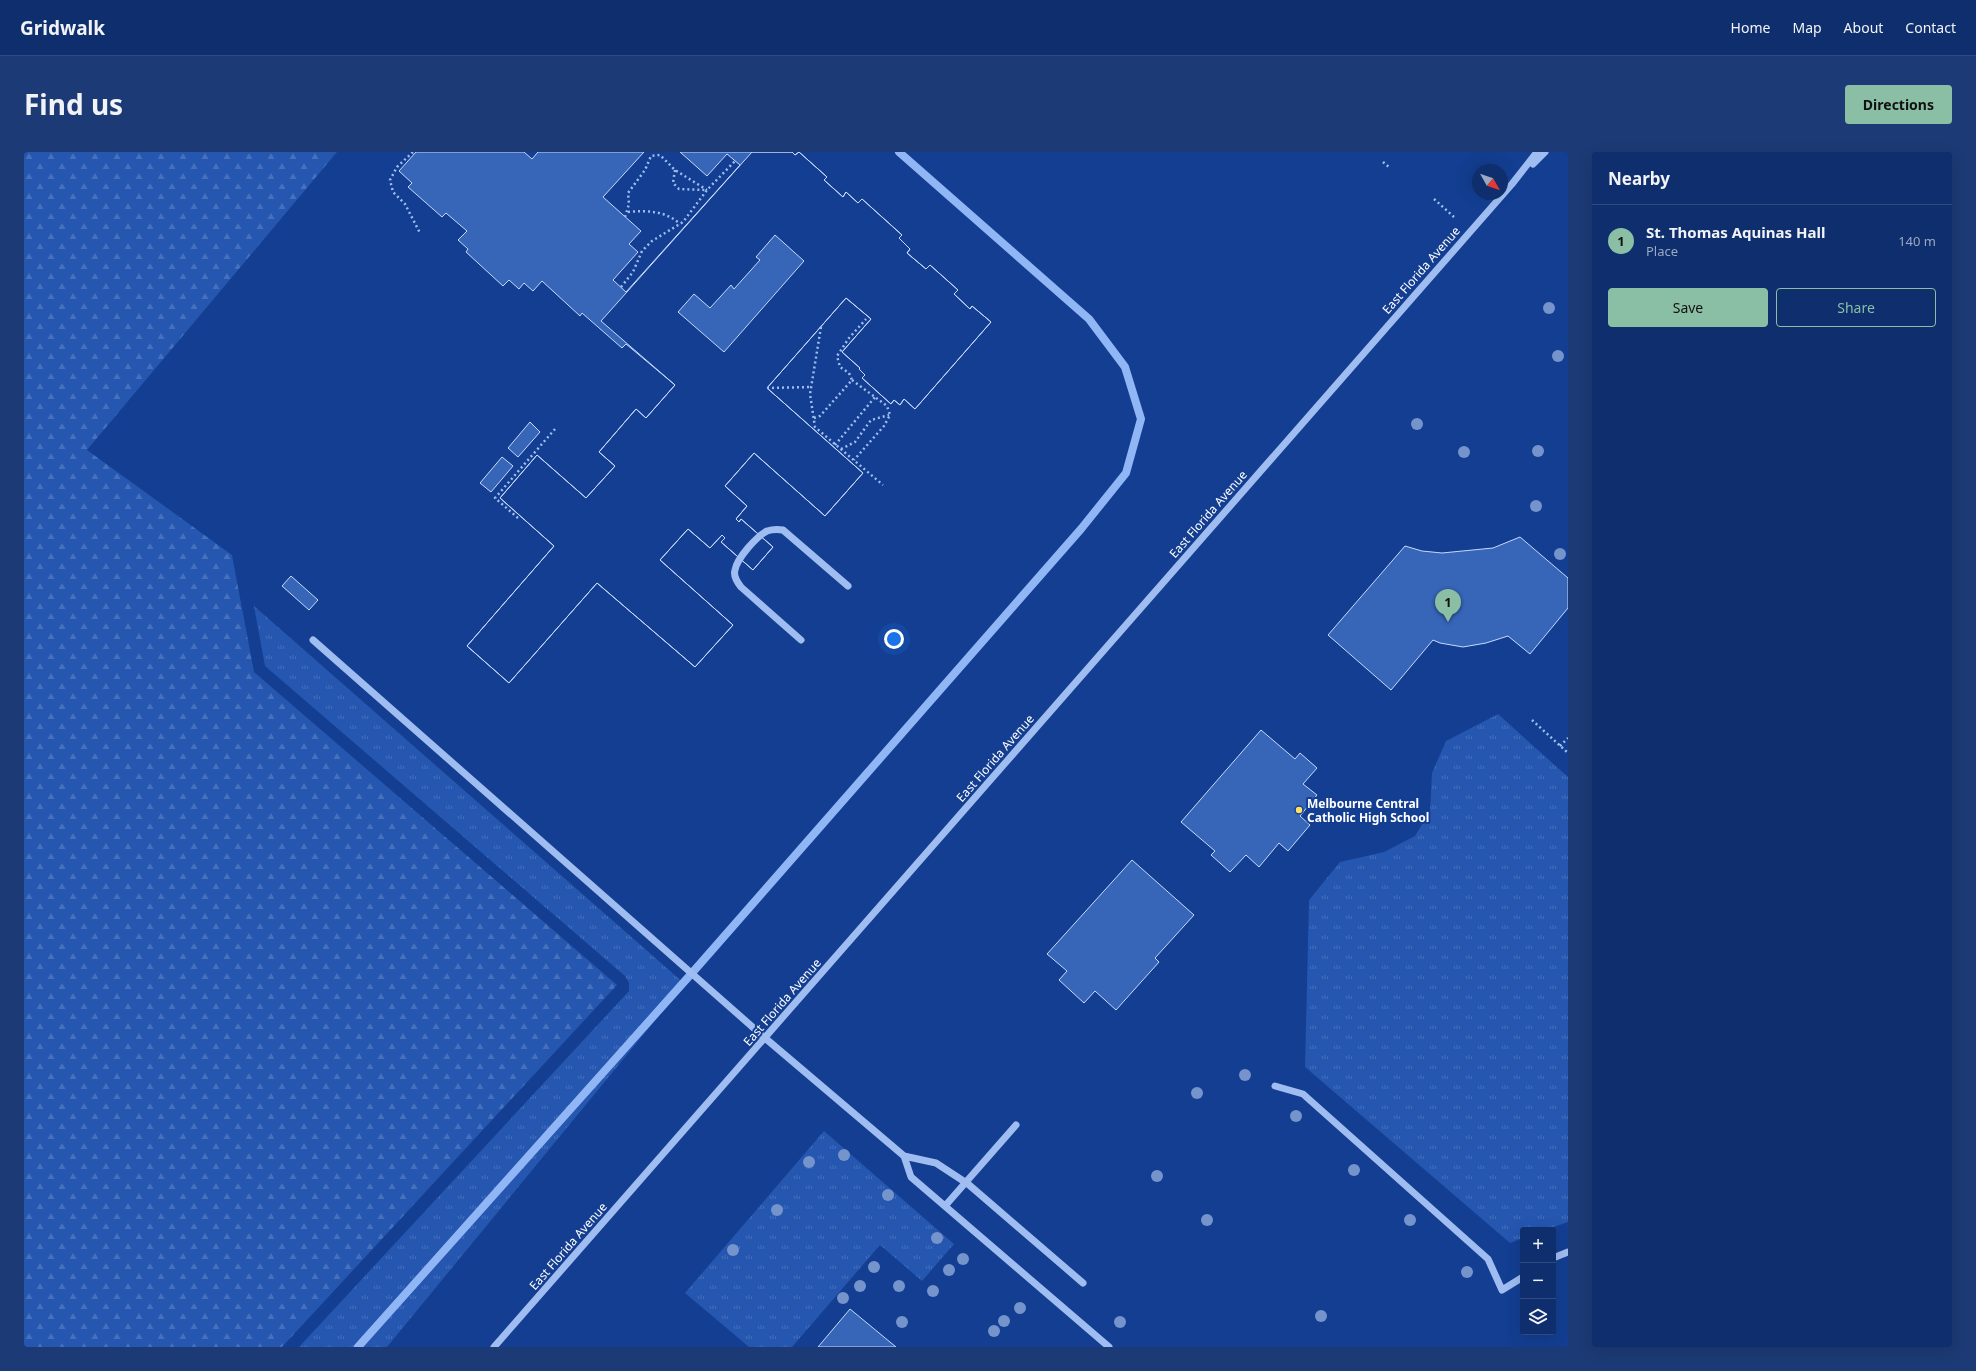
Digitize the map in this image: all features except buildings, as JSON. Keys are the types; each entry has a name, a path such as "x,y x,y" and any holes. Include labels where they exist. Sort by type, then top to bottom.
{"street":[{"name":"East Florida Avenue","path":"494,1347 1512,184 1537,152"},
{"name":"East Florida Avenue","path":"1512,184 1545,152"},
{"path":"801,640 735,580 734,570 740,558 760,536 775,529 783,530 848,586"},
{"path":"313,640 765,1038 904,1156 936,1163 965,1182 1083,1283"},
{"path":"1275,1086 1303,1094 1488,1259 1502,1290 1520,1279"},
{"path":"945,1206 1016,1125"},
{"path":"904,1156 911,1177 1108,1347"},
{"path":"1556,1257 1568,1252"}],"path":[{"path":"413,152 397,167 390,180 393,192 405,204 420,233"},
{"path":"625,217 628,212 628,193 644,170 651,156 660,155 675,170 707,190"},
{"path":"621,287 633,272 642,250 680,224 707,190 735,161"},
{"path":"1383,162 1390,168"},
{"path":"675,170 673,183 679,189 690,191 707,190"},
{"path":"1434,198 1454,217"},
{"path":"628,212 641,211 671,216 680,224"},
{"path":"854,460 884,426 890,415 887,406 852,380 849,373 840,367 837,356 849,338 866,319"},
{"path":"820,327 810,394 815,427 883,485"},
{"path":"814,418 820,416 852,380"},
{"path":"766,388 811,387"},
{"path":"835,444 875,397"},
{"path":"841,449 855,442 870,420 890,415"},
{"path":"518,518 495,498 555,429"},
{"path":"1532,720 1568,753"},
{"path":"1560,746 1568,738"}],"green space":[{"path":"24,152 337,152 87,450 232,555 254,672 617,985 282,1347 24,1347"},
{"path":"254,606 685,984 387,1347 299,1347 629,991 629,983 625,976 265,666"},
{"path":"1498,714 1568,777 1568,1222 1554,1227 1520,1227 1520,1239 1510,1243 1305,1067 1309,900 1340,862 1384,852 1415,836 1430,811 1432,773 1446,741"},
{"path":"824,1131 954,1244 922,1281 880,1245 792,1347 749,1347 685,1293"}],"waterway":[{"path":"358,1347 692,973 1081,529 1126,473 1141,419 1125,367 1089,319 899,152"}],"place":[{"name":"St. Thomas Aquinas Hall","path":"1448,622"},
{"name":"Melbourne Central Catholic High School","path":"1299,810"}]}
